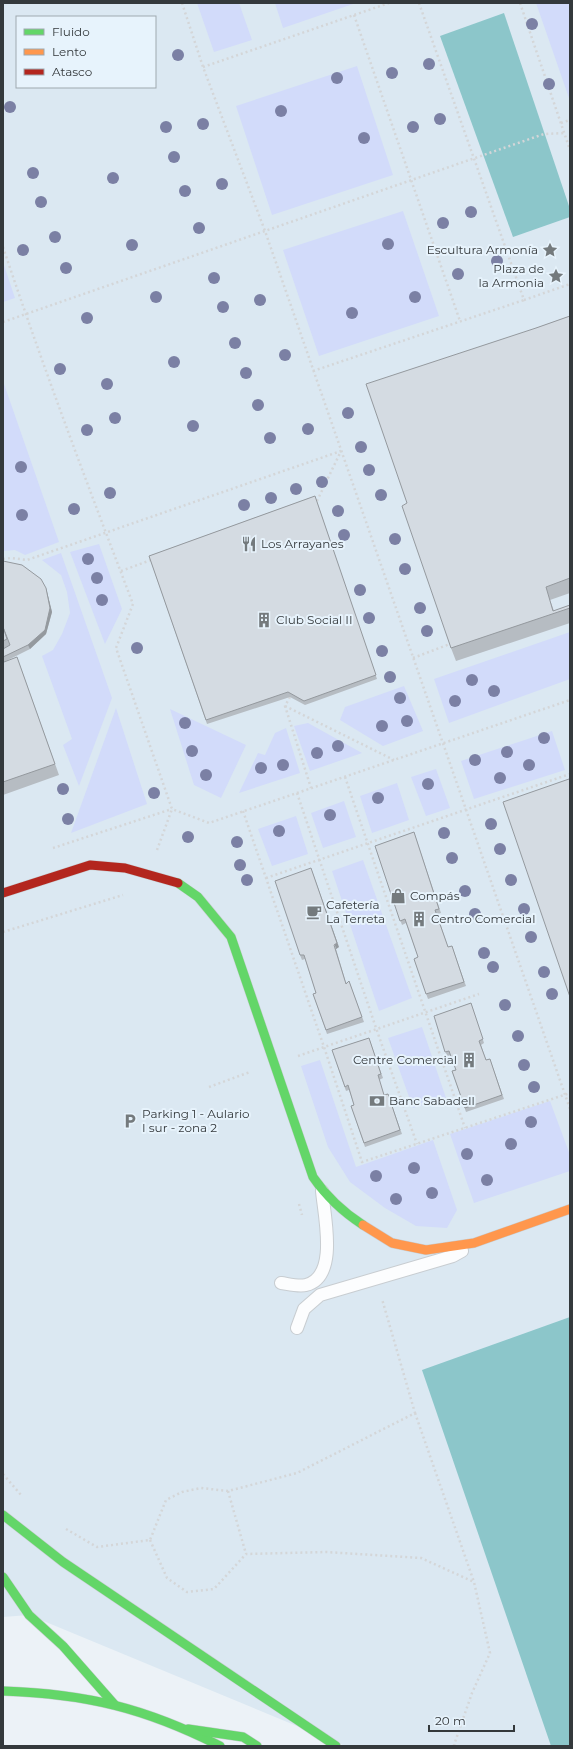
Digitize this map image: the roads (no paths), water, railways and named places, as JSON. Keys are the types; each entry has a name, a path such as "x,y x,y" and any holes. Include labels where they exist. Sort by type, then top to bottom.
{"main road":[{"path":"3,893 90,864 125,868 176,882 198,897 231,937 313,1177 322,1190 351,1217 392,1242 426,1250 474,1243 570,1208"},
{"path":"3,1515 63,1562 336,1746"},
{"path":"3,1577 29,1615 63,1646 114,1704"},
{"path":"3,1691 65,1694 114,1704 151,1715 188,1729 220,1746"},
{"path":"188,1729 243,1737 257,1746"}],"lane":[{"path":"281,1283 306,1285 318,1278 322,1272 328,1252 322,1190"},
{"path":"297,1328 304,1309 320,1295 453,1256 474,1243"}],"place":[{"name":"Escultura Armonía","path":"550,250"},
{"name":"Plaza de la Armonia","path":"556,276"},
{"name":"Los Arrayanes","path":"249,544"},
{"name":"Club Social II","path":"264,620"},
{"name":"Compás","path":"398,896"},
{"name":"Cafetería La Terreta","path":"314,912"},
{"name":"Centro Comercial","path":"419,919"},
{"name":"Centre Comercial","path":"469,1060"},
{"name":"Banc Sabadell","path":"377,1101"},
{"name":"Parking 1 - Aulario I sur - zona 2","path":"130,1121"}]}
